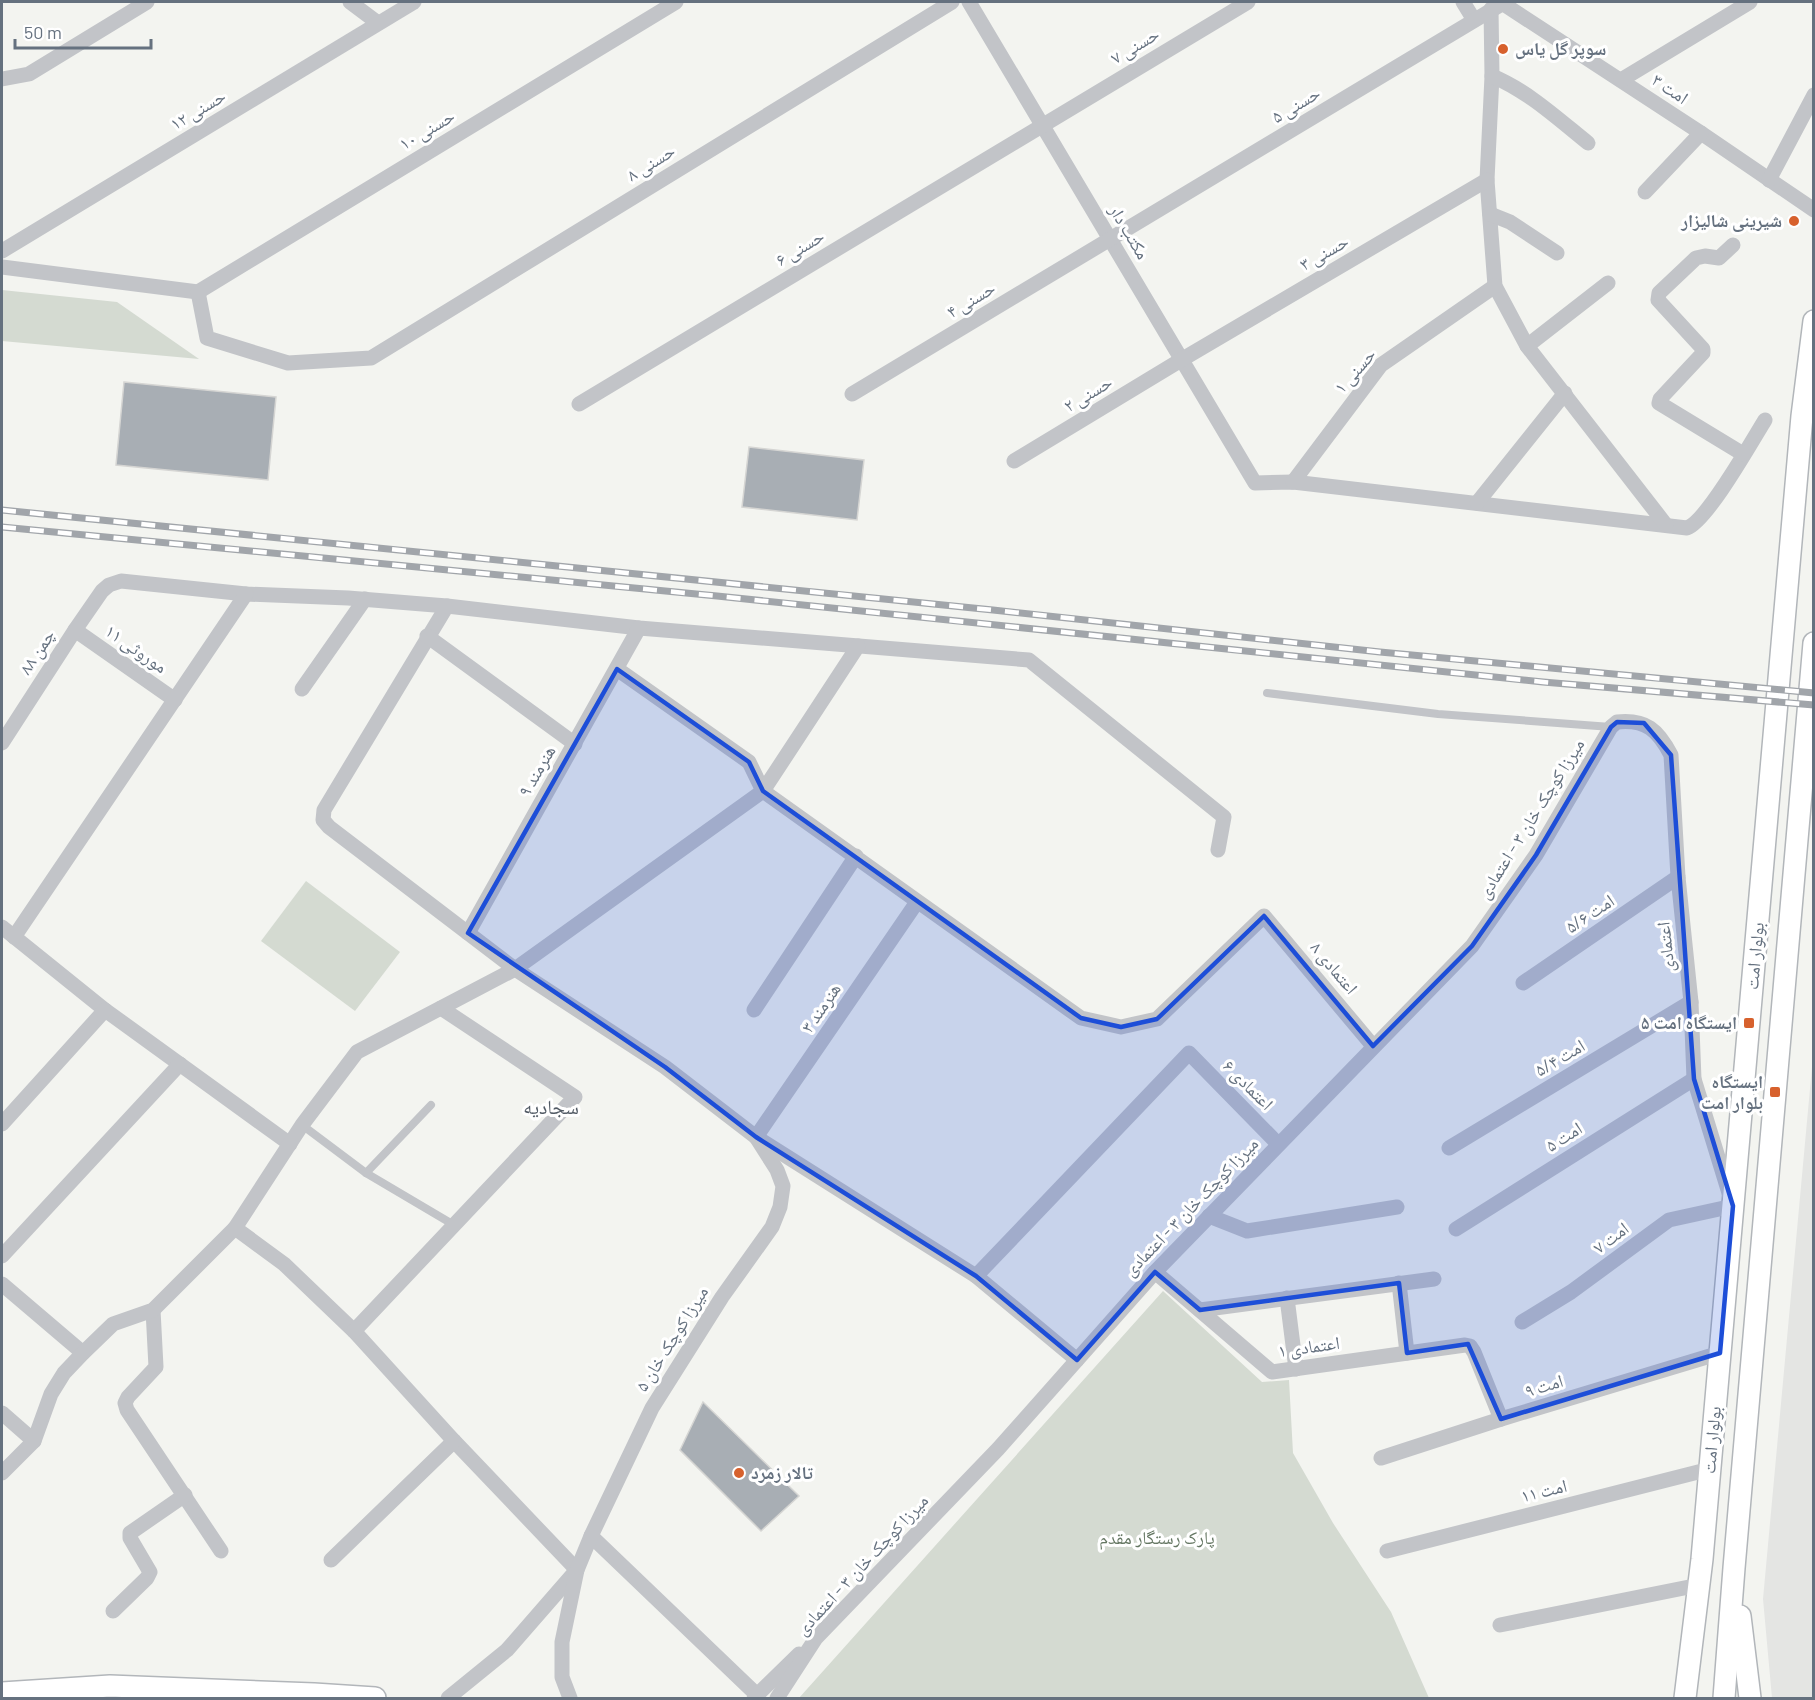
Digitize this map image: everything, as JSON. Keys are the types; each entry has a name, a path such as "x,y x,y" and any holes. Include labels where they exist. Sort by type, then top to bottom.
{"main road":[{"name":"بولوار امت","path":"1685,1698 1710,1469 1802,416 1814,321"},
{"name":"بولوار امت","path":"1724,1698 1814,643"},
{"path":"1734,1568 1750,1698"},
{"path":"2,1693 110,1686 375,1698"}],"street":[{"path":"2,79 29,74 147,2"},
{"path":"350,2 378,23"},
{"name":"حسنی ۱۲","path":"2,251 414,2"},
{"name":"حسنی ۱۰","path":"198,292 676,2"},
{"name":"حسنی ۸","path":"198,292 207,338 288,363 371,357 952,2"},
{"name":"مکتب دار","path":"969,2 1255,483 1293,482"},
{"name":"حسنی ۷","path":"1042,124 1248,2"},
{"path":"1463,2 1474,20"},
{"path":"1621,80 1750,2"},
{"path":"1499,5 1492,76 1487,180 1495,286 1527,346 1666,525"},
{"name":"حسنی ۵","path":"1110,240 1499,5"},
{"name":"امت ۳","path":"1499,5 1621,80 1814,210"},
{"path":"1492,76 1505,81 1533,99 1588,143"},
{"path":"1769,180 1814,95"},
{"name":"حسنی ۶","path":"579,404 1042,124"},
{"path":"1646,192 1701,133"},
{"name":"حسنی ۳","path":"1181,360 1487,180"},
{"path":"1490,214 1510,222 1557,253"},
{"name":"حسنی ۴","path":"852,394 1110,240"},
{"path":"1733,245 1719,258 1705,256 1696,258 1659,293 1658,300 1703,350 1703,353 1660,399 1659,403 1743,454"},
{"path":"2,267 198,292"},
{"path":"1527,346 1608,283"},
{"name":"حسنی ۱","path":"1293,482 1381,365 1495,286"},
{"name":"حسنی ۲","path":"1014,461 1181,360"},
{"path":"1477,503 1565,393"},
{"path":"1293,482 1687,528 1695,523 1727,482 1765,420"},
{"name":"چمن ۸۸","path":"2,743 75,630 109,585 121,581 246,594"},
{"path":"14,937 246,594 365,599 639,628 1029,660 1224,817 1218,850"},
{"path":"302,689 365,599"},
{"path":"447,606 324,810 323,820 329,827 515,969 665,1067 756,1137 976,1276 1077,1360"},
{"name":"هنرمند ۹","path":"468,933 639,628"},
{"name":"موروثی ۱۱","path":"75,630 175,699"},
{"path":"427,636 576,744"},
{"path":"2,1473 34,1441 51,1394 64,1373 82,1353 113,1324 153,1310 236,1228 302,1125 357,1052 515,969 763,791 858,646"},
{"path":"617,669 749,762 763,791 917,902"},
{"name":"اعتمادی","path":"1611,728 1617,722 1644,723 1653,730 1671,755 1678,877 1691,1002 1694,1079 1733,1206"},
{"name":"میرزا کوچک خان ۳ - اعتمادی","path":"777,1698 816,1638 998,1449 1155,1272 1472,946 1536,855 1611,728"},
{"path":"754,1010 856,856"},
{"name":"امت ۵/۶","path":"1523,983 1678,877"},
{"name":"اعتمادی ۸","path":"917,902 1081,1018 1121,1027 1157,1019 1264,916 1373,1046"},
{"name":"هنرمند ۳","path":"756,1137 917,902"},
{"path":"2,927 105,1010 290,1144"},
{"name":"امت ۵/۴","path":"1449,1148 1691,1002"},
{"path":"354,1331 575,1097 441,1008"},
{"path":"2,1124 105,1010"},
{"name":"اعتمادی ۶","path":"976,1276 1189,1053 1278,1144"},
{"path":"2,1256 180,1064"},
{"name":"امت ۵","path":"1456,1229 1694,1079"},
{"name":"میرزا کوچک خان ۵","path":"570,1698 562,1677 562,1642 577,1570 591,1536 652,1408 722,1297 772,1227 780,1207 783,1186 777,1170 756,1137"},
{"name":"امت ۷","path":"1522,1322 1571,1292 1670,1220 1733,1206"},
{"path":"1209,1216 1247,1231 1397,1207"},
{"path":"236,1228 284,1263 354,1331 454,1441 577,1570"},
{"name":"اعتمادی ۱","path":"1155,1272 1272,1372 1470,1346 1501,1419"},
{"path":"1200,1310 1434,1278"},
{"path":"1399,1283 1407,1353"},
{"path":"2,1284 82,1353"},
{"path":"1287,1298 1296,1369"},
{"path":"153,1310 156,1367 125,1403 127,1410 221,1551"},
{"name":"امت ۹","path":"1381,1458 1720,1353"},
{"path":"2,1413 34,1441"},
{"path":"331,1560 454,1441"},
{"name":"امت ۱۱","path":"1387,1551 1710,1469"},
{"path":"113,1611 147,1578 150,1572 130,1538 130,1533 186,1496"},
{"path":"591,1536 755,1696 816,1638"},
{"name":"میرزا کوچک خان ۵","path":"448,1698 507,1650 577,1570"},
{"path":"1500,1625 1699,1585"}],"lane":[{"path":"1267,693 1438,714 1611,728"},
{"path":"366,1173 431,1106"},
{"path":"302,1125 366,1173 454,1226"}],"highlighted area":[{"path":"617,669 749,762 763,791 1081,1018 1121,1027 1157,1019 1264,916 1373,1046 1472,946 1536,855 1611,727 1617,722 1644,723 1671,755 1694,1079 1733,1206 1720,1353 1501,1419 1468,1344 1407,1353 1399,1283 1200,1310 1155,1272 1077,1360 976,1276 756,1137 665,1067 468,933"}],"shaded area":[{"path":"1813,1056 1813,1698 1772,1698 1763,1599"}],"green space":[{"path":"2,290 117,302 199,359 2,341"},
{"path":"306,881 400,952 355,1011 261,941"},
{"name":"پارک رستگار مقدم","path":"1163,1291 1262,1382 1289,1380 1293,1453 1333,1523 1391,1612 1429,1698 799,1698"}],"building":[{"path":"124,382 276,397 268,480 116,465"},
{"path":"749,447 864,460 857,520 742,507"},
{"name":"تالار زمرد","path":"703,1402 799,1496 761,1531 680,1450"}],"railway":[{"path":"2,510 993,610 1380,652 1814,693"},
{"path":"2,527 717,596 1543,682 1814,705"}],"place":[{"name":"سوپر گل یاس","path":"1503,49"},
{"name":"شیرینی شالیزار","path":"1794,221"},
{"name":"ایستگاه امت ۵","path":"1749,1023"},
{"name":"ایستگاه بلوار امت","path":"1775,1092"},
{"name":"تالار زمرد","path":"739,1473"}],"district":[{"name":"سجادیه","path":"551,1107"}]}
